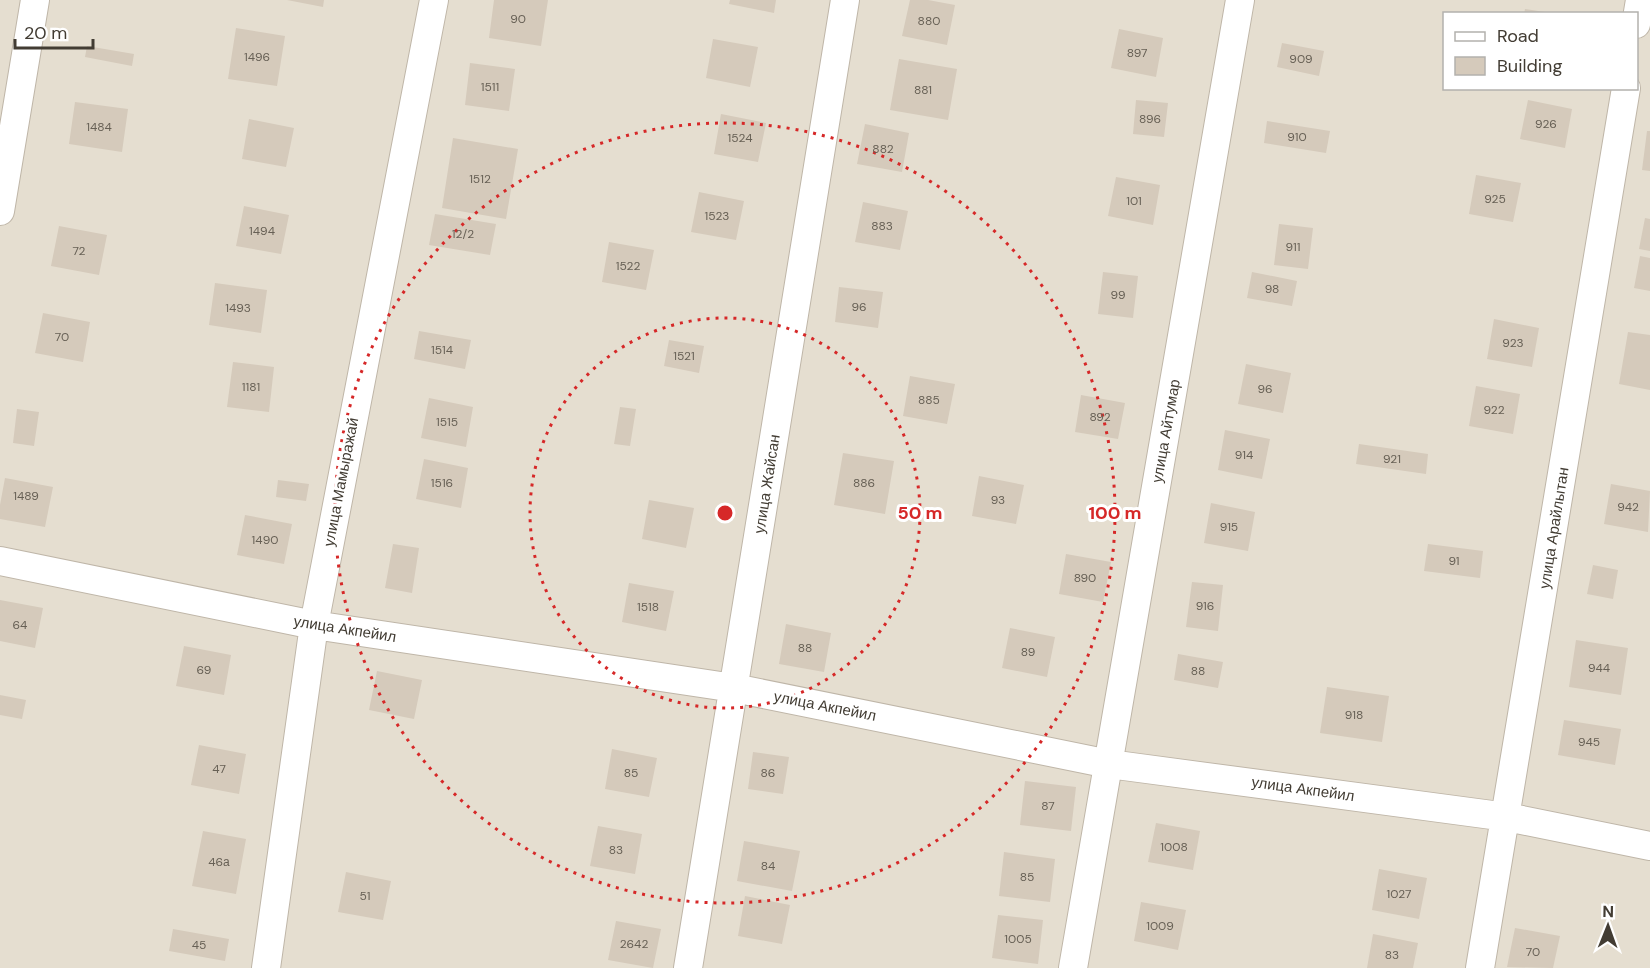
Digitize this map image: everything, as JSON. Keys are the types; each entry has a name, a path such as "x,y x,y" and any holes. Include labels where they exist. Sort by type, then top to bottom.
{"street":[{"path":"0,211 36,0"},
{"name":"улица Мамыражай","path":"266,968 314,625 434,0"},
{"name":"улица Жайсан","path":"688,968 845,0"},
{"name":"улица Айтумар","path":"1073,968 1240,0"},
{"name":"улица Арайлытан","path":"1480,968 1507,817 1626,90"},
{"name":"улица Акпейил","path":"0,561 314,625 734,688 1109,764 1507,817 1650,846"}],"shaded area":[{"path":"0,0 1650,0 1650,968 0,968"}],"building":[{"path":"287,0 324,0 323,7"},
{"path":"494,0 548,0 541,46 489,38"},
{"path":"730,0 776,0 774,13 729,4"},
{"path":"910,0 928,0 955,5 947,45 902,36"},
{"path":"1525,9 1545,12 1524,12"},
{"path":"236,28 285,36 277,86 228,79"},
{"path":"1119,29 1163,38 1156,77 1111,68"},
{"path":"713,39 758,47 750,87 706,78"},
{"path":"1282,43 1324,51 1319,76 1277,67"},
{"path":"87,46 134,54 132,66 85,57"},
{"path":"899,59 957,69 948,120 890,110"},
{"path":"470,63 515,69 509,111 465,105"},
{"path":"1136,100 1168,103 1164,137 1133,134"},
{"path":"1528,100 1572,109 1565,148 1520,139"},
{"path":"75,102 128,109 122,152 69,144"},
{"path":"721,114 766,123 758,162 714,154"},
{"path":"249,119 294,128 286,167 242,159"},
{"path":"1267,121 1330,131 1326,153 1264,143"},
{"path":"865,124 909,133 902,172 857,164"},
{"path":"1647,131 1650,131 1650,171 1642,170"},
{"path":"453,138 518,149 506,219 442,208"},
{"path":"1476,175 1521,183 1513,222 1469,214"},
{"path":"1116,177 1160,185 1153,225 1108,216"},
{"path":"699,192 744,201 736,240 691,232"},
{"path":"863,202 908,211 900,250 855,242"},
{"path":"244,206 289,215 281,254 236,246"},
{"path":"435,214 496,224 490,255 429,245"},
{"path":"1645,218 1650,219 1650,251 1639,249"},
{"path":"1279,224 1313,228 1308,269 1274,265"},
{"path":"59,226 107,235 99,275 51,266"},
{"path":"609,242 654,250 646,290 602,282"},
{"path":"1640,256 1650,258 1650,291 1634,288"},
{"path":"1103,272 1138,276 1133,318 1098,314"},
{"path":"1252,272 1297,281 1292,306 1247,298"},
{"path":"215,283 267,290 261,333 209,325"},
{"path":"839,287 883,292 878,328 835,322"},
{"path":"43,313 90,322 83,362 35,353"},
{"path":"1494,319 1539,328 1532,367 1487,359"},
{"path":"419,331 471,340 465,369 414,359"},
{"path":"1628,332 1650,335 1650,390 1619,384"},
{"path":"669,340 704,346 699,373 664,366"},
{"path":"233,362 274,367 269,412 227,407"},
{"path":"1246,364 1291,373 1283,413 1238,404"},
{"path":"910,376 955,384 947,424 903,416"},
{"path":"1476,386 1520,394 1513,434 1469,426"},
{"path":"1081,395 1125,403 1118,439 1075,432"},
{"path":"429,398 473,407 466,447 421,438"},
{"path":"620,407 636,409 630,446 614,444"},
{"path":"17,409 39,412 34,446 13,443"},
{"path":"1225,430 1270,439 1262,479 1218,470"},
{"path":"1359,444 1428,454 1426,474 1356,464"},
{"path":"843,453 894,461 885,514 834,505"},
{"path":"424,459 468,468 461,508 416,499"},
{"path":"979,476 1024,485 1016,524 972,516"},
{"path":"5,478 53,487 45,527 0,519"},
{"path":"278,480 309,484 306,501 276,497"},
{"path":"1611,484 1650,491 1648,532 1604,524"},
{"path":"649,500 694,508 686,548 642,539"},
{"path":"1211,503 1255,512 1248,551 1204,543"},
{"path":"245,515 292,524 284,564 237,555"},
{"path":"393,544 419,548 412,593 385,588"},
{"path":"1428,544 1483,551 1480,578 1424,571"},
{"path":"1066,554 1111,562 1103,602 1059,594"},
{"path":"1593,565 1618,570 1613,599 1587,594"},
{"path":"1192,582 1223,585 1218,631 1186,627"},
{"path":"629,583 674,591 666,631 622,622"},
{"path":"0,600 43,608 35,648 0,641"},
{"path":"786,624 831,633 824,672 779,664"},
{"path":"1010,628 1055,637 1047,677 1002,668"},
{"path":"1576,640 1628,648 1621,695 1569,687"},
{"path":"184,646 231,655 224,695 176,686"},
{"path":"1178,654 1223,662 1218,688 1174,680"},
{"path":"377,671 422,680 414,719 369,710"},
{"path":"1327,687 1389,696 1382,742 1320,733"},
{"path":"0,695 26,700 22,719 0,715"},
{"path":"1564,720 1621,729 1615,765 1558,755"},
{"path":"199,745 246,754 239,794 191,785"},
{"path":"612,749 657,758 649,797 605,789"},
{"path":"753,752 789,757 783,794 748,789"},
{"path":"1025,781 1076,787 1071,831 1020,825"},
{"path":"1156,823 1200,831 1193,870 1148,862"},
{"path":"598,826 642,834 635,874 590,866"},
{"path":"203,831 246,839 236,894 192,886"},
{"path":"744,841 800,851 792,891 737,881"},
{"path":"1004,852 1055,859 1050,902 999,896"},
{"path":"1379,869 1427,878 1419,919 1372,910"},
{"path":"346,872 391,881 383,920 338,912"},
{"path":"745,896 790,905 782,944 738,936"},
{"path":"1141,902 1186,910 1178,950 1134,941"},
{"path":"998,915 1043,920 1038,964 992,958"},
{"path":"616,921 661,929 653,968 608,960"},
{"path":"1515,928 1560,936 1553,968 1507,967"},
{"path":"173,929 229,939 225,961 169,951"},
{"path":"1373,934 1418,943 1413,968 1367,968"}]}
